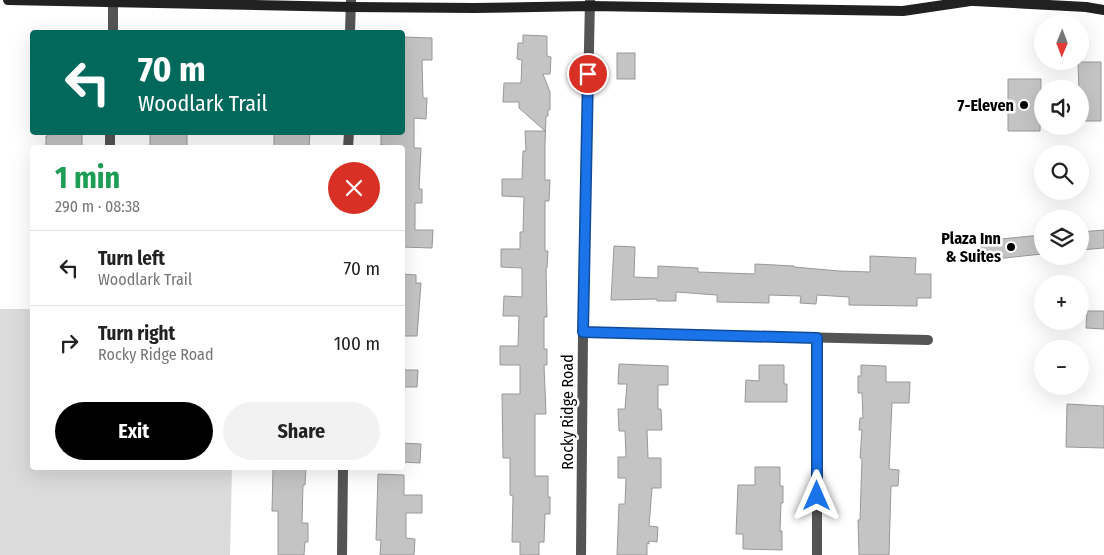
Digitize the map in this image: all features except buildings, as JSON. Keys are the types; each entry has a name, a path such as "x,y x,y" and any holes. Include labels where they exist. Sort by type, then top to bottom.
{"main road":[{"path":"8,0 351,3 474,8 590,3 904,11 976,0 1086,7 1104,10"}],"street":[{"path":"112,30 113,2"},
{"path":"350,30 351,3"},
{"name":"Rocky Ridge Road","path":"581,555 583,332 590,3"},
{"path":"583,332 928,340"},
{"path":"817,338 817,555"},
{"path":"342,555 343,470"}],"shaded area":[{"path":"0,309 30,309 30,470 232,470 230,555 0,555"}],"place":[{"name":"7-Eleven","path":"1024,105"},
{"name":"Plaza Inn & Suites","path":"1011,247"}],"route":[{"path":"588,74 583,332 817,338 817,496"}]}
